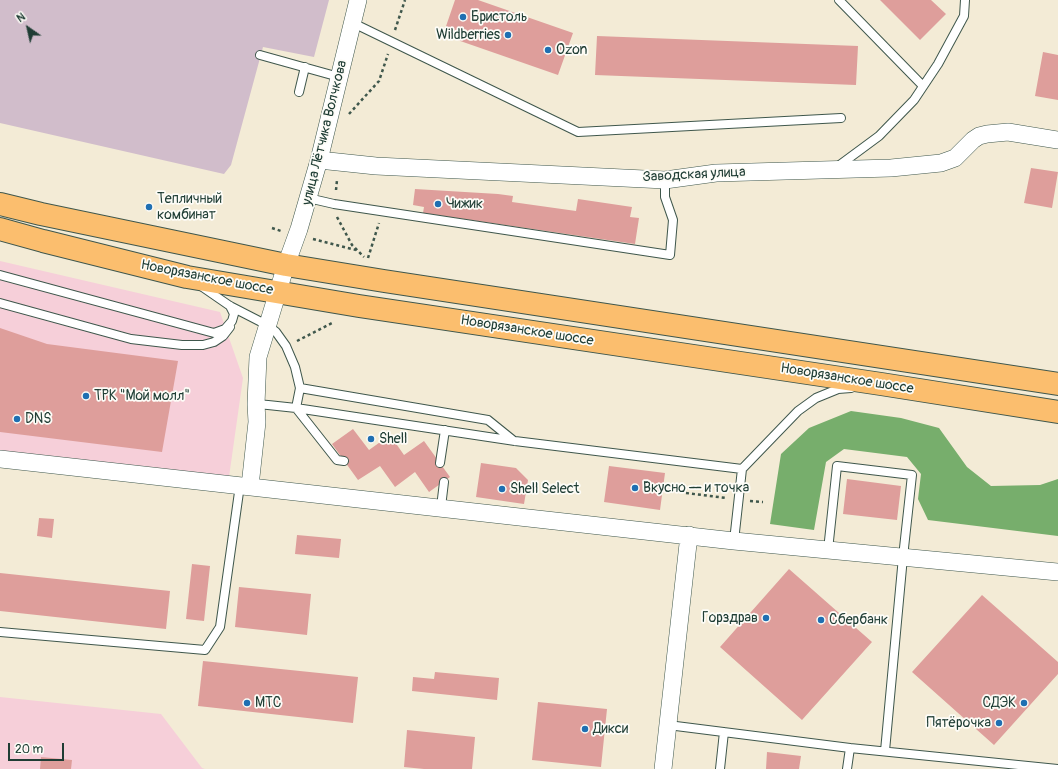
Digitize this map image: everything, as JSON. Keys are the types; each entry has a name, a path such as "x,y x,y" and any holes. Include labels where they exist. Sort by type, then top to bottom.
{"main road":[{"name":"Новорязанское шоссе","path":"0,204 41,214 286,265 1058,384"},
{"name":"Новорязанское шоссе","path":"0,228 43,241 187,277 359,306 1058,412"}],"street":[{"name":"улица Лётчика Волчкова","path":"245,485 257,422 256,404 258,357 277,292 299,229 319,160 358,0"},
{"name":"Заводская улица","path":"319,160 376,166 664,180 716,173 891,168 941,163 955,158 973,140 979,136 987,134 1008,132 1058,140"},
{"path":"0,459 734,540 1058,572"},
{"path":"663,769 689,535"}],"lane":[{"path":"839,0 923,86"},
{"path":"833,170 879,136 914,100 938,64 964,16 965,0"},
{"path":"353,23 578,132 841,118"},
{"path":"260,55 339,77"},
{"path":"299,92 305,67"},
{"path":"308,198 334,204 670,255 673,220 665,197 664,180"},
{"path":"0,275 214,333 224,329 232,321"},
{"path":"187,277 230,306 276,332 286,346 295,367 300,388 296,408 337,460 344,461"},
{"path":"0,303 131,339 182,345 203,345 214,342 223,336 229,328 234,314 230,306"},
{"path":"734,540 742,469 798,411 816,398 838,389 881,384"},
{"path":"300,388 488,420 515,441"},
{"path":"256,404 296,408 515,441 742,469"},
{"path":"440,463 445,430"},
{"path":"828,550 837,466 912,475 884,752"},
{"path":"441,507 444,482"},
{"path":"0,632 205,650 220,627 245,485"},
{"path":"668,725 884,752 1024,767 1058,769"},
{"path":"720,769 724,732"},
{"path":"847,769 850,748"}],"path":[{"path":"392,41 404,0"},
{"path":"368,260 382,211"},
{"path":"293,342 334,322"}],"shaded area":[{"path":"0,0 329,0 314,57 263,47 231,165 224,174 0,123"},
{"path":"0,261 220,312 243,378 229,477 0,453"},
{"path":"0,697 161,714 202,768 205,769 0,769"}],"green space":[{"path":"851,411 901,418 939,428 967,467 991,486 1040,485 1058,479 1058,536 928,520 918,499 921,474 907,457 844,449 826,462 814,530 770,524 781,454 809,428"}],"building":[{"path":"455,0 478,0 573,33 558,75 443,35"},
{"path":"880,0 931,0 946,14 920,40"},
{"path":"597,36 858,46 856,85 595,75"},
{"path":"1043,52 1058,55 1058,100 1035,96"},
{"path":"1031,168 1058,172 1052,208 1024,203"},
{"path":"415,189 513,196 512,202 576,211 578,199 632,207 630,217 639,218 635,244 423,213 424,207 413,205"},
{"name":"ТРК \"Мой молл\"","path":"0,328 47,344 178,361 162,452 0,432"},
{"path":"353,429 369,450 390,435 404,455 424,441 450,477 429,492 415,472 395,487 380,466 358,480 332,444"},
{"name":"Shell Select","path":"481,463 516,468 528,480 524,504 476,497"},
{"name":"Вкусно — и точка","path":"609,466 665,473 660,510 604,502"},
{"path":"847,479 901,486 897,520 843,514"},
{"path":"39,518 54,519 52,538 37,536"},
{"path":"297,535 341,539 339,558 295,554"},
{"path":"192,564 210,566 204,621 186,619"},
{"path":"789,569 872,642 802,720 720,647"},
{"path":"0,573 170,591 166,629 0,611"},
{"path":"239,587 311,594 307,635 235,627"},
{"path":"982,595 1058,662 1058,674 994,745 912,672"},
{"path":"203,661 358,677 353,723 198,706"},
{"path":"435,672 499,678 497,700 412,691 413,677 434,679"},
{"path":"538,702 607,709 601,767 532,760"},
{"path":"407,730 475,737 472,769 424,769 404,767"},
{"path":"767,752 801,756 799,769 766,769"},
{"path":"41,757 72,760 71,769 40,769"}],"place":[{"name":"Бристоль","path":"463,17"},
{"name":"Wildberries","path":"508,35"},
{"name":"Ozon","path":"548,50"},
{"name":"Чижик","path":"438,204"},
{"name":"Тепличный комбинат","path":"149,207"},
{"name":"ТРК \"Мой молл\"","path":"86,396"},
{"name":"DNS","path":"17,419"},
{"name":"Shell","path":"371,439"},
{"name":"Вкусно — и точка","path":"635,488"},
{"name":"Shell Select","path":"502,489"},
{"name":"Горздрав","path":"766,618"},
{"name":"Сбербанк","path":"821,620"},
{"name":"МТС","path":"247,703"},
{"name":"СДЭК","path":"1024,703"},
{"name":"Пятёрочка","path":"999,723"},
{"name":"Дикси","path":"585,729"}]}
